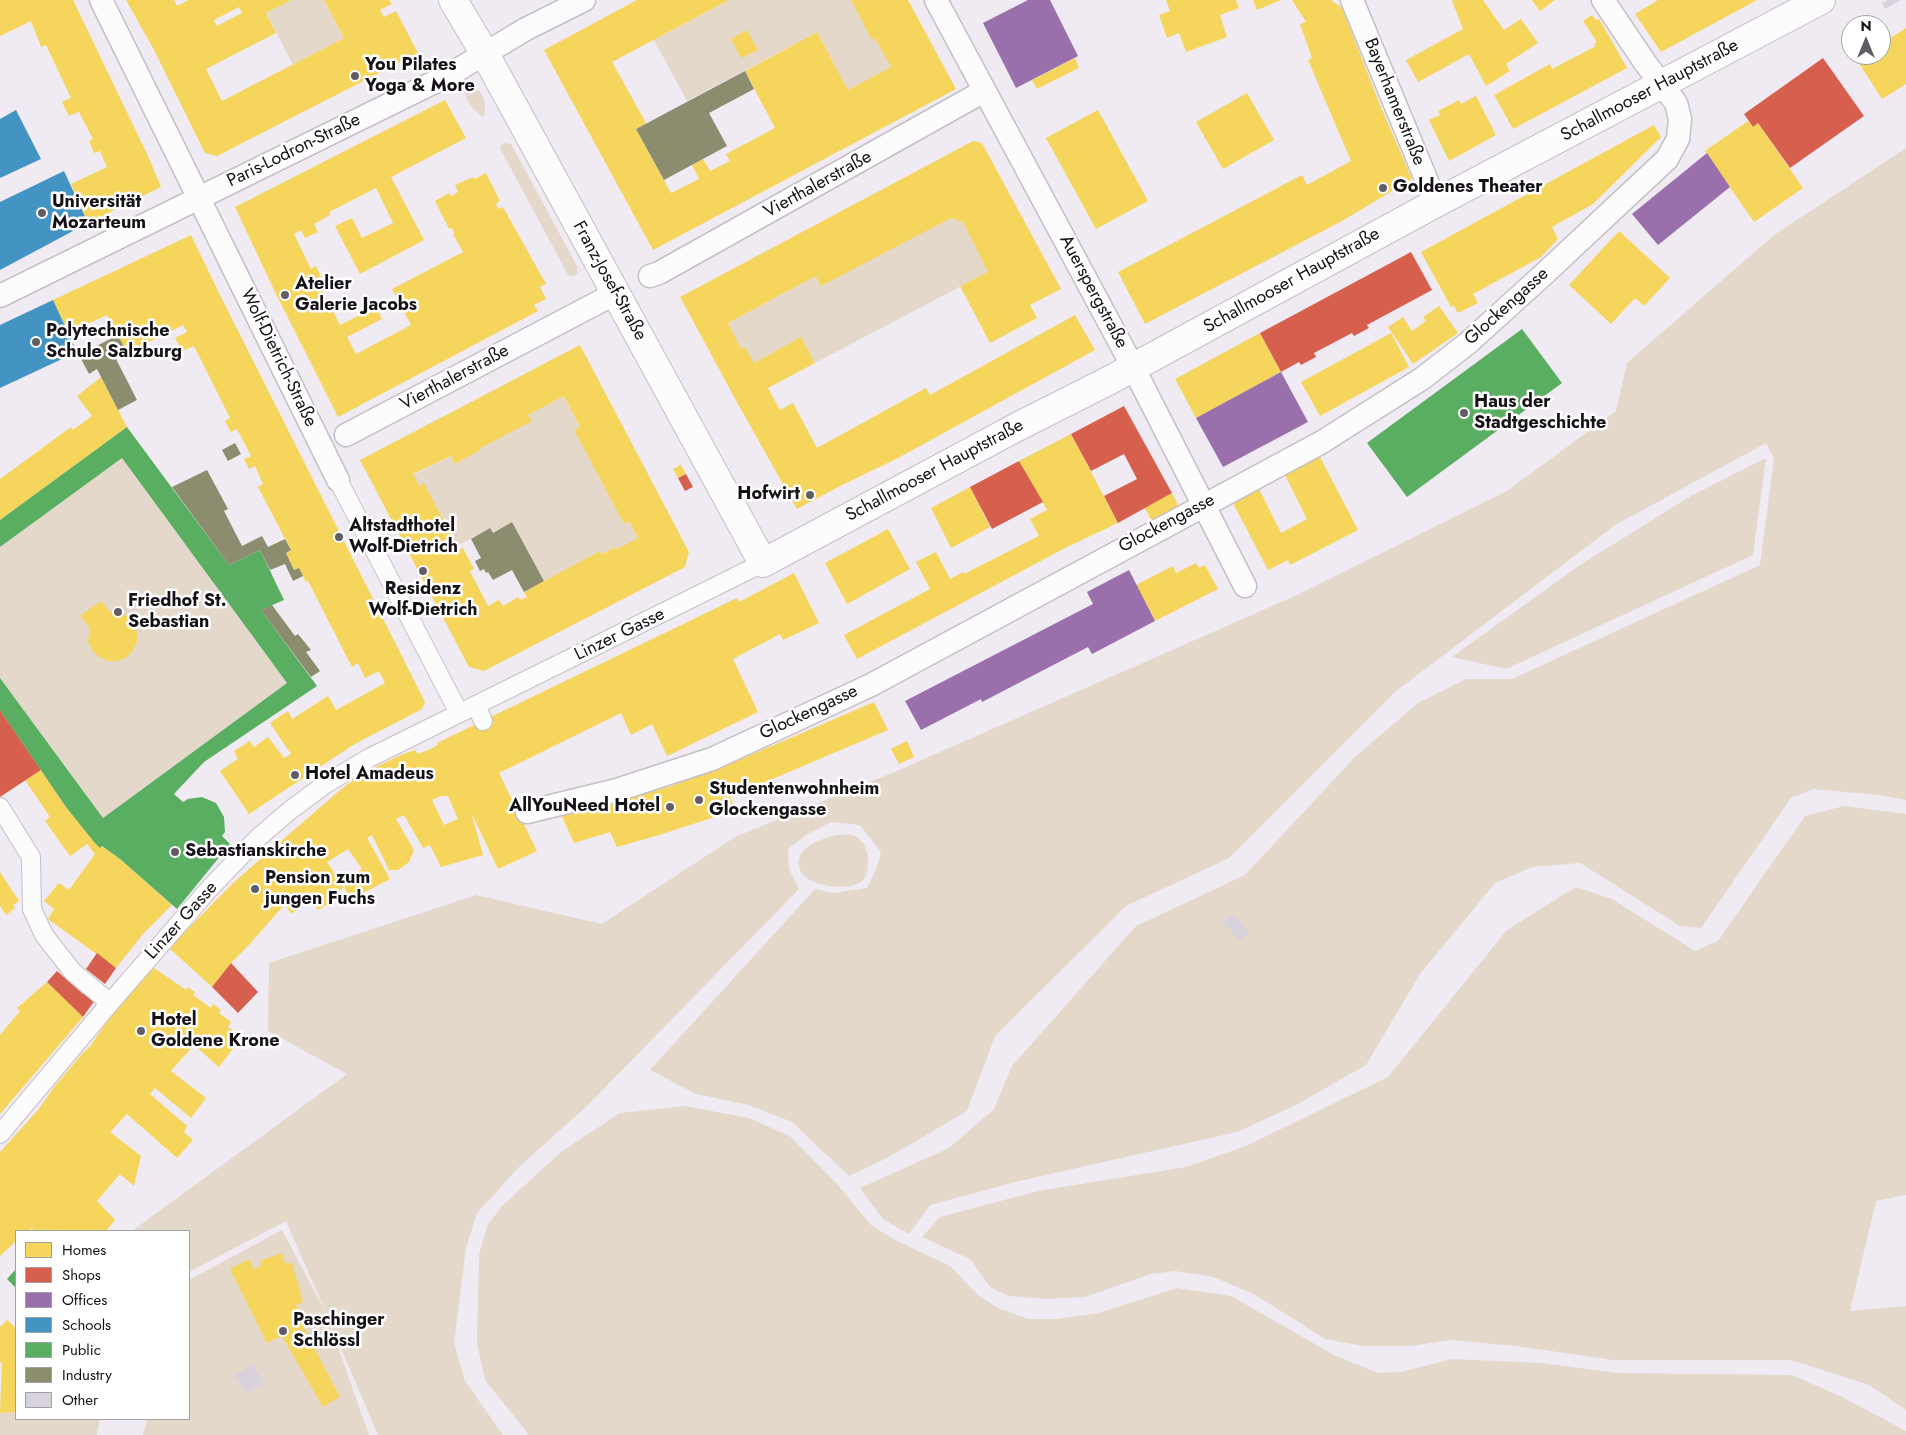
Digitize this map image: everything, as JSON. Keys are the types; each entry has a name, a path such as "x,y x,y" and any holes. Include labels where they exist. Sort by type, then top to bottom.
{"street":[{"name":"Wolf-Dietrich-Straße","path":"101,0 338,480 459,713"},
{"name":"Franz-Josef-Straße","path":"453,0 485,54 764,564"},
{"name":"Paris-Lodron-Straße","path":"0,296 448,75 526,30 584,0"},
{"name":"Auerspergstraße","path":"936,0 1134,368 1245,586"},
{"name":"Bayerhamerstraße","path":"1352,0 1436,203"},
{"name":"Glockengasse","path":"527,812 617,790 712,759 871,685 1322,442 1423,378 1468,343 1667,159 1678,138 1680,119 1676,103 1646,64 1603,0"},
{"name":"Schallmooser Hauptstraße","path":"764,564 1017,427 1134,368 1436,203 1822,0"},
{"name":"Vierthalerstraße","path":"650,276 659,273 984,91"},
{"name":"Vierthalerstraße","path":"346,435 616,293"},
{"name":"Linzer Gasse","path":"0,1134 110,1003 210,889 259,837 324,785 369,758 459,713 480,713 764,564"},
{"path":"0,807 31,857 32,910 44,935 72,972 110,1003"}],"shaded area":[{"path":"292,0 324,0 344,38 293,65 266,13"},
{"path":"729,0 852,0 872,39 875,38 893,66 848,90 817,32 687,101 654,40"},
{"path":"464,86 476,89 483,96 485,105 484,117 470,105 465,95"},
{"path":"503,143 511,144 577,266 578,272 575,275 568,275 501,150 500,146"},
{"path":"1906,148 1906,800 1880,795 1813,789 1791,798 1701,928 1680,926 1580,863 1532,867 1495,883 1420,974 1366,1065 1296,1105 1237,1132 1015,1182 930,1205 909,1234 883,1219 860,1188 949,1148 994,1109 1012,1066 1136,926 1245,875 1355,757 1418,703 1466,679 1512,679 1760,565 1774,458 1766,443 1615,525 1395,692 1229,858 1126,906 995,1036 967,1111 887,1158 849,1176 792,1122 749,1105 696,1094 650,1070 815,889 834,893 867,888 877,867 881,852 860,825 831,822 806,835 788,849 789,869 799,889 587,1106 518,1168 477,1213 466,1248 454,1343 465,1381 503,1435 378,1435 286,1221 190,1271 190,1230 133,1230 347,1074 268,1031 269,963 476,895 602,924 735,837 899,770 1295,596 1507,491 1616,411 1627,363 1774,235"},
{"path":"951,218 963,222 988,272 815,363 801,338 754,363 745,347 741,349 728,323 816,276"},
{"path":"564,396 580,427 574,430 624,524 629,521 638,538 617,549 615,547 602,554 600,551 544,581 512,522 493,533 490,528 457,546 424,484 419,486 413,475 451,456 455,464 531,421 528,415"},
{"name":"Friedhof St. Sebastian","path":"122,458 287,683 103,818 0,678 0,547"},
{"path":"1766,458 1753,555 1506,669 1452,657 1580,565 1691,496"},
{"path":"1844,806 1906,814 1906,1195 1876,1201 1850,1311 1906,1306 1906,1410 1869,1385 1791,1360 1613,1360 1516,1346 1451,1340 1411,1346 1363,1346 1325,1339 1254,1294 1213,1277 1175,1271 1151,1274 1085,1297 1046,1299 1009,1296 990,1287 970,1259 922,1237 940,1217 1038,1191 1186,1167 1246,1146 1388,1077 1507,930 1576,887 1612,899 1695,951 1718,941 1805,816"},
{"path":"837,835 852,835 858,838 867,852 868,864 866,875 862,881 855,885 837,887 817,883 803,875 799,866 801,854 811,844"},
{"path":"685,1106 749,1118 790,1136 837,1184 871,1225 893,1239 950,1266 978,1295 998,1308 1028,1319 1057,1319 1099,1313 1177,1288 1231,1296 1334,1355 1378,1373 1401,1372 1452,1359 1542,1363 1617,1373 1792,1375 1840,1396 1906,1431 1906,1435 528,1435 485,1380 477,1343 479,1255 487,1226 501,1207 561,1152 620,1113"},
{"path":"282,1230 326,1313 369,1435 143,1435 147,1420 190,1420 190,1279"},
{"path":"15,1412 15,1420 100,1420 97,1435 0,1435 0,1413"}],"building: Homes":[{"path":"0,0 73,0 161,187 88,223 71,184 107,167 100,151 94,153 89,141 93,139 79,112 69,116 62,102 71,98 46,45 41,47 31,21 0,36"},
{"path":"126,0 174,0 177,6 189,0 292,0 266,13 276,33 206,69 222,101 344,38 324,0 389,0 392,4 380,10 384,17 396,11 418,53 217,156 205,153 154,50","holes":["239,7 242,13 217,26 214,20"]},
{"path":"637,0 729,0 612,62 646,123 636,129 671,193 699,179 692,165 703,159 710,171 730,161 726,154 775,128 745,71 817,32 848,90 891,67 875,38 872,40 851,0 908,0 956,89 653,250 544,50"},
{"path":"1166,0 1236,0 1239,8 1220,15 1227,37 1186,52 1179,33 1167,38 1159,15 1170,11"},
{"path":"1253,0 1281,0 1257,10"},
{"path":"1292,0 1331,0 1342,8 1380,105 1412,179 1342,221 1145,324 1118,272 1302,175 1307,185 1351,161 1308,60 1312,58 1300,24 1306,22"},
{"path":"1483,0 1504,30 1521,19 1538,43 1506,64 1510,71 1486,86 1469,54 1418,82 1406,60 1463,29 1452,1"},
{"path":"1532,0 1555,0 1540,11"},
{"path":"1658,0 1757,0 1661,52 1635,14"},
{"path":"1592,15 1596,20 1599,19 1627,68 1513,129 1494,95 1550,64 1552,69 1596,46 1594,44 1597,42 1583,21"},
{"path":"1906,28 1906,84 1882,99 1860,65 1891,65 1891,38"},
{"path":"747,30 758,50 741,58 731,39"},
{"path":"1075,58 1079,68 1037,89 1032,80"},
{"path":"1247,93 1274,140 1223,169 1196,122"},
{"path":"1476,96 1496,135 1449,161 1429,120 1440,115 1438,111 1459,100 1461,104"},
{"path":"445,100 466,138 391,177 424,240 360,274 335,226 352,218 362,238 393,223 376,188 329,212 330,215 314,224 318,232 305,238 301,230 294,234 311,269 316,266 324,284 320,286 340,325 376,307 382,319 347,337 356,354 411,325 392,289 463,252 453,234 452,228 449,229 435,201 449,193 451,196 458,192 455,185 473,177 475,179 486,173 500,201 496,204 498,209 503,207 546,284 540,287 546,299 534,305 538,311 338,417 275,292 235,207"},
{"path":"1098,110 1148,201 1096,229 1046,138"},
{"path":"1748,121 1753,127 1758,123 1803,188 1754,222 1705,151"},
{"path":"1654,125 1661,137 1593,204 1552,227 1558,239 1541,257 1473,294 1478,303 1458,313 1453,305 1451,307 1421,252"},
{"path":"973,141 982,143 1061,289 1030,305 1037,318 990,343 960,286 988,272 963,222 951,218 821,286 816,276 728,323 741,349 745,347 754,363 801,337 815,363 768,388 780,410 793,403 817,448 926,388 930,395 1075,315 1095,350 898,458 797,509 680,297"},
{"path":"1619,231 1670,278 1644,306 1635,298 1611,324 1569,285"},
{"path":"191,235 425,702 422,709 353,745 249,814 220,771 238,759 234,751 250,741 254,747 268,737 284,758 291,754 270,723 288,711 292,719 328,696 336,710 385,683 379,671 365,678 358,663 352,667 308,581 306,582 299,568 294,570 286,553 291,550 258,487 263,484 255,466 249,469 244,459 251,456 237,429 231,432 225,421 230,418 194,346 182,351 175,338 187,332 183,325 127,353 107,315 68,333 53,300"},
{"path":"1439,306 1458,333 1413,364 1388,327 1403,317 1412,331 1426,321 1423,317"},
{"path":"1260,333 1281,372 1196,418 1175,379"},
{"path":"1391,333 1409,367 1320,416 1301,382"},
{"path":"580,345 689,552 685,567 484,671 469,667 360,460","holes":["564,396 580,427 574,430 624,524 629,521 638,538 617,549 615,547 602,554 600,551 524,592 527,597 520,600 518,597 503,606 499,600 488,606 470,571 474,569 463,548 459,550 424,483 419,486 413,474 451,456 455,464 532,421 528,415"]},
{"path":"101,377 127,427 0,520 0,479 71,427 73,430 92,416 77,396"},
{"path":"1071,434 1118,523 1067,547 857,659 844,635 930,589 916,562 936,552 950,579 963,572 964,574 1039,536 1030,519 1047,510 1019,461"},
{"path":"1320,457 1358,530 1290,565 1288,560 1268,570 1233,503 1259,489 1281,533 1307,519 1285,475"},
{"path":"681,465 686,474 678,478 673,469"},
{"path":"970,487 990,527 951,548 931,508"},
{"path":"1172,493 1179,507 1152,522 1145,508"},
{"path":"888,529 910,569 847,604 825,563"},
{"path":"1196,563 1199,568 1205,565 1218,589 1155,621 1136,585 1173,566 1176,573"},
{"path":"794,573 819,623 783,640 780,634 733,659 758,712 667,756 652,724 631,735 621,713 499,773 537,851 498,869 471,812 483,855 441,867 430,845 423,848 404,815 396,819 414,850 409,862 398,870 389,870 372,835 367,838 390,879 352,899 345,889 345,882 353,878 351,875 362,869 348,849 327,862 344,887 335,895 334,901 318,910 310,899 291,914 285,904 231,963 212,987 169,948 233,883 361,774 403,754 415,750 418,754 428,750 438,745 437,743 737,598 739,602","holes":["441,796 448,796 458,819 444,825 432,800"]},
{"path":"101,601 110,612 118,612 127,616 137,632 137,642 133,650 127,657 118,661 108,661 99,657 92,650 88,641 90,628 80,616"},
{"path":"874,702 888,730 730,797 736,810 617,847 610,832 574,843 560,812 597,803 599,808 671,786 718,769"},
{"path":"907,741 914,757 899,764 891,749"},
{"path":"41,770 66,807 100,848 102,846 120,859 172,905 143,934 116,968 48,919 54,909 44,901 59,883 69,890 95,854 87,844 70,856 45,821 50,817 25,780"},
{"path":"0,872 19,901 13,905 15,908 6,915 0,906"},
{"path":"151,966 186,990 188,987 195,992 193,995 211,1008 213,1004 221,1010 219,1013 231,1022 228,1027 242,1037 219,1067 194,1045 171,1071 206,1098 191,1118 155,1088 150,1094 187,1126 184,1132 193,1140 177,1158 127,1114 110,1132 141,1156 134,1186 120,1174 97,1201 115,1220 107,1230 33,1230 32,1228 29,1230 15,1230 15,1242 0,1256 0,1152 38,1110 54,1087 91,1045 109,1018"},
{"path":"47,982 83,1017 0,1114 0,1035 20,1011 17,1008"},
{"name":"Paschinger Schlössl","path":"282,1253 285,1263 292,1263 303,1302 296,1305 303,1326 340,1397 323,1407 282,1336 267,1343 230,1269 249,1259 254,1270 262,1265 260,1261"},
{"path":"7,1320 15,1327 15,1412 0,1413 2,1363 0,1362 0,1327"}],"building: Shops":[{"path":"1823,58 1864,116 1790,168 1758,123 1753,127 1744,114"},
{"path":"1411,252 1432,290 1367,325 1369,328 1354,336 1352,333 1314,353 1316,357 1301,365 1299,362 1281,372 1260,333"},
{"path":"1124,406 1172,493 1118,523 1104,496 1137,479 1124,454 1091,471 1071,434"},
{"path":"1019,461 1043,502 992,529 970,487"},
{"path":"686,474 693,487 685,491 678,478"},
{"path":"0,710 41,770 0,797"},
{"path":"97,953 116,968 105,984 86,969"},
{"path":"231,963 258,992 238,1013 212,987"},
{"path":"57,971 83,994 85,992 95,1000 83,1017 47,982"}],"building: Offices":[{"path":"1028,0 1050,0 1078,56 1016,88 983,23"},
{"path":"1707,153 1730,187 1658,245 1632,214"},
{"path":"1281,372 1308,422 1223,467 1196,418"},
{"path":"1129,570 1155,621 1092,654 1088,647 982,702 981,699 921,730 905,701 1093,604 1087,592"}],"building: Schools":[{"path":"16,110 41,159 0,178 0,119"},
{"name":"Universität Mozarteum","path":"64,171 88,223 0,270 0,202"},
{"name":"Polytechnische Schule Salzburg","path":"53,300 77,352 0,388 0,325"}],"building: Public":[{"name":"Haus der Stadtgeschichte","path":"1522,329 1562,383 1407,497 1367,443"},
{"path":"127,427 229,565 260,550 284,600 261,610 317,686 204,762 174,794 183,802 188,799 202,797 216,803 224,817 225,832 222,836 230,844 177,909 120,859 102,846 100,848 94,842 66,807 0,710 0,678 103,818 287,683 122,458 0,547 0,520"},
{"path":"15,1270 15,1287 7,1279"}],"building: Industry":[{"path":"745,71 754,89 709,113 727,146 664,180 636,129"},
{"path":"118,335 127,353 116,359 137,400 118,410 97,369 89,374 79,355"},
{"path":"235,443 241,454 228,461 222,450"},
{"path":"207,470 228,509 224,511 242,546 262,536 268,547 285,539 291,550 286,553 294,570 299,568 303,576 293,581 285,564 270,570 260,550 229,565 172,487"},
{"path":"512,522 544,581 524,592 512,570 493,580 484,569 480,571 475,561 481,558 471,539 490,528 493,533"},
{"path":"272,605 295,636 298,634 311,650 306,652 320,671 311,677 261,610"}],"building: Other":[{"path":"1888,0 1901,0 1885,9 1882,3"},
{"path":"1233,914 1250,933 1240,941 1222,921 1224,919 1225,921"},
{"path":"252,1364 264,1383 246,1393 235,1375"}],"place":[{"name":"You Pilates Yoga & More","path":"355,76"},
{"name":"Goldenes Theater","path":"1383,188"},
{"name":"Universität Mozarteum","path":"42,213"},
{"name":"Atelier Galerie Jacobs","path":"285,295"},
{"name":"Polytechnische Schule Salzburg","path":"36,342"},
{"name":"Haus der Stadtgeschichte","path":"1464,413"},
{"name":"Hofwirt","path":"810,495"},
{"name":"Altstadthotel Wolf-Dietrich","path":"339,537"},
{"name":"Residenz Wolf-Dietrich","path":"423,571"},
{"name":"Friedhof St. Sebastian","path":"118,612"},
{"name":"Hotel Amadeus","path":"295,775"},
{"name":"Studentenwohnheim Glockengasse","path":"699,800"},
{"name":"AllYouNeed Hotel","path":"670,807"},
{"name":"Sebastianskirche","path":"175,852"},
{"name":"Pension zum jungen Fuchs","path":"255,889"},
{"name":"Hotel Goldene Krone","path":"141,1031"},
{"name":"Paschinger Schlössl","path":"283,1331"}]}
